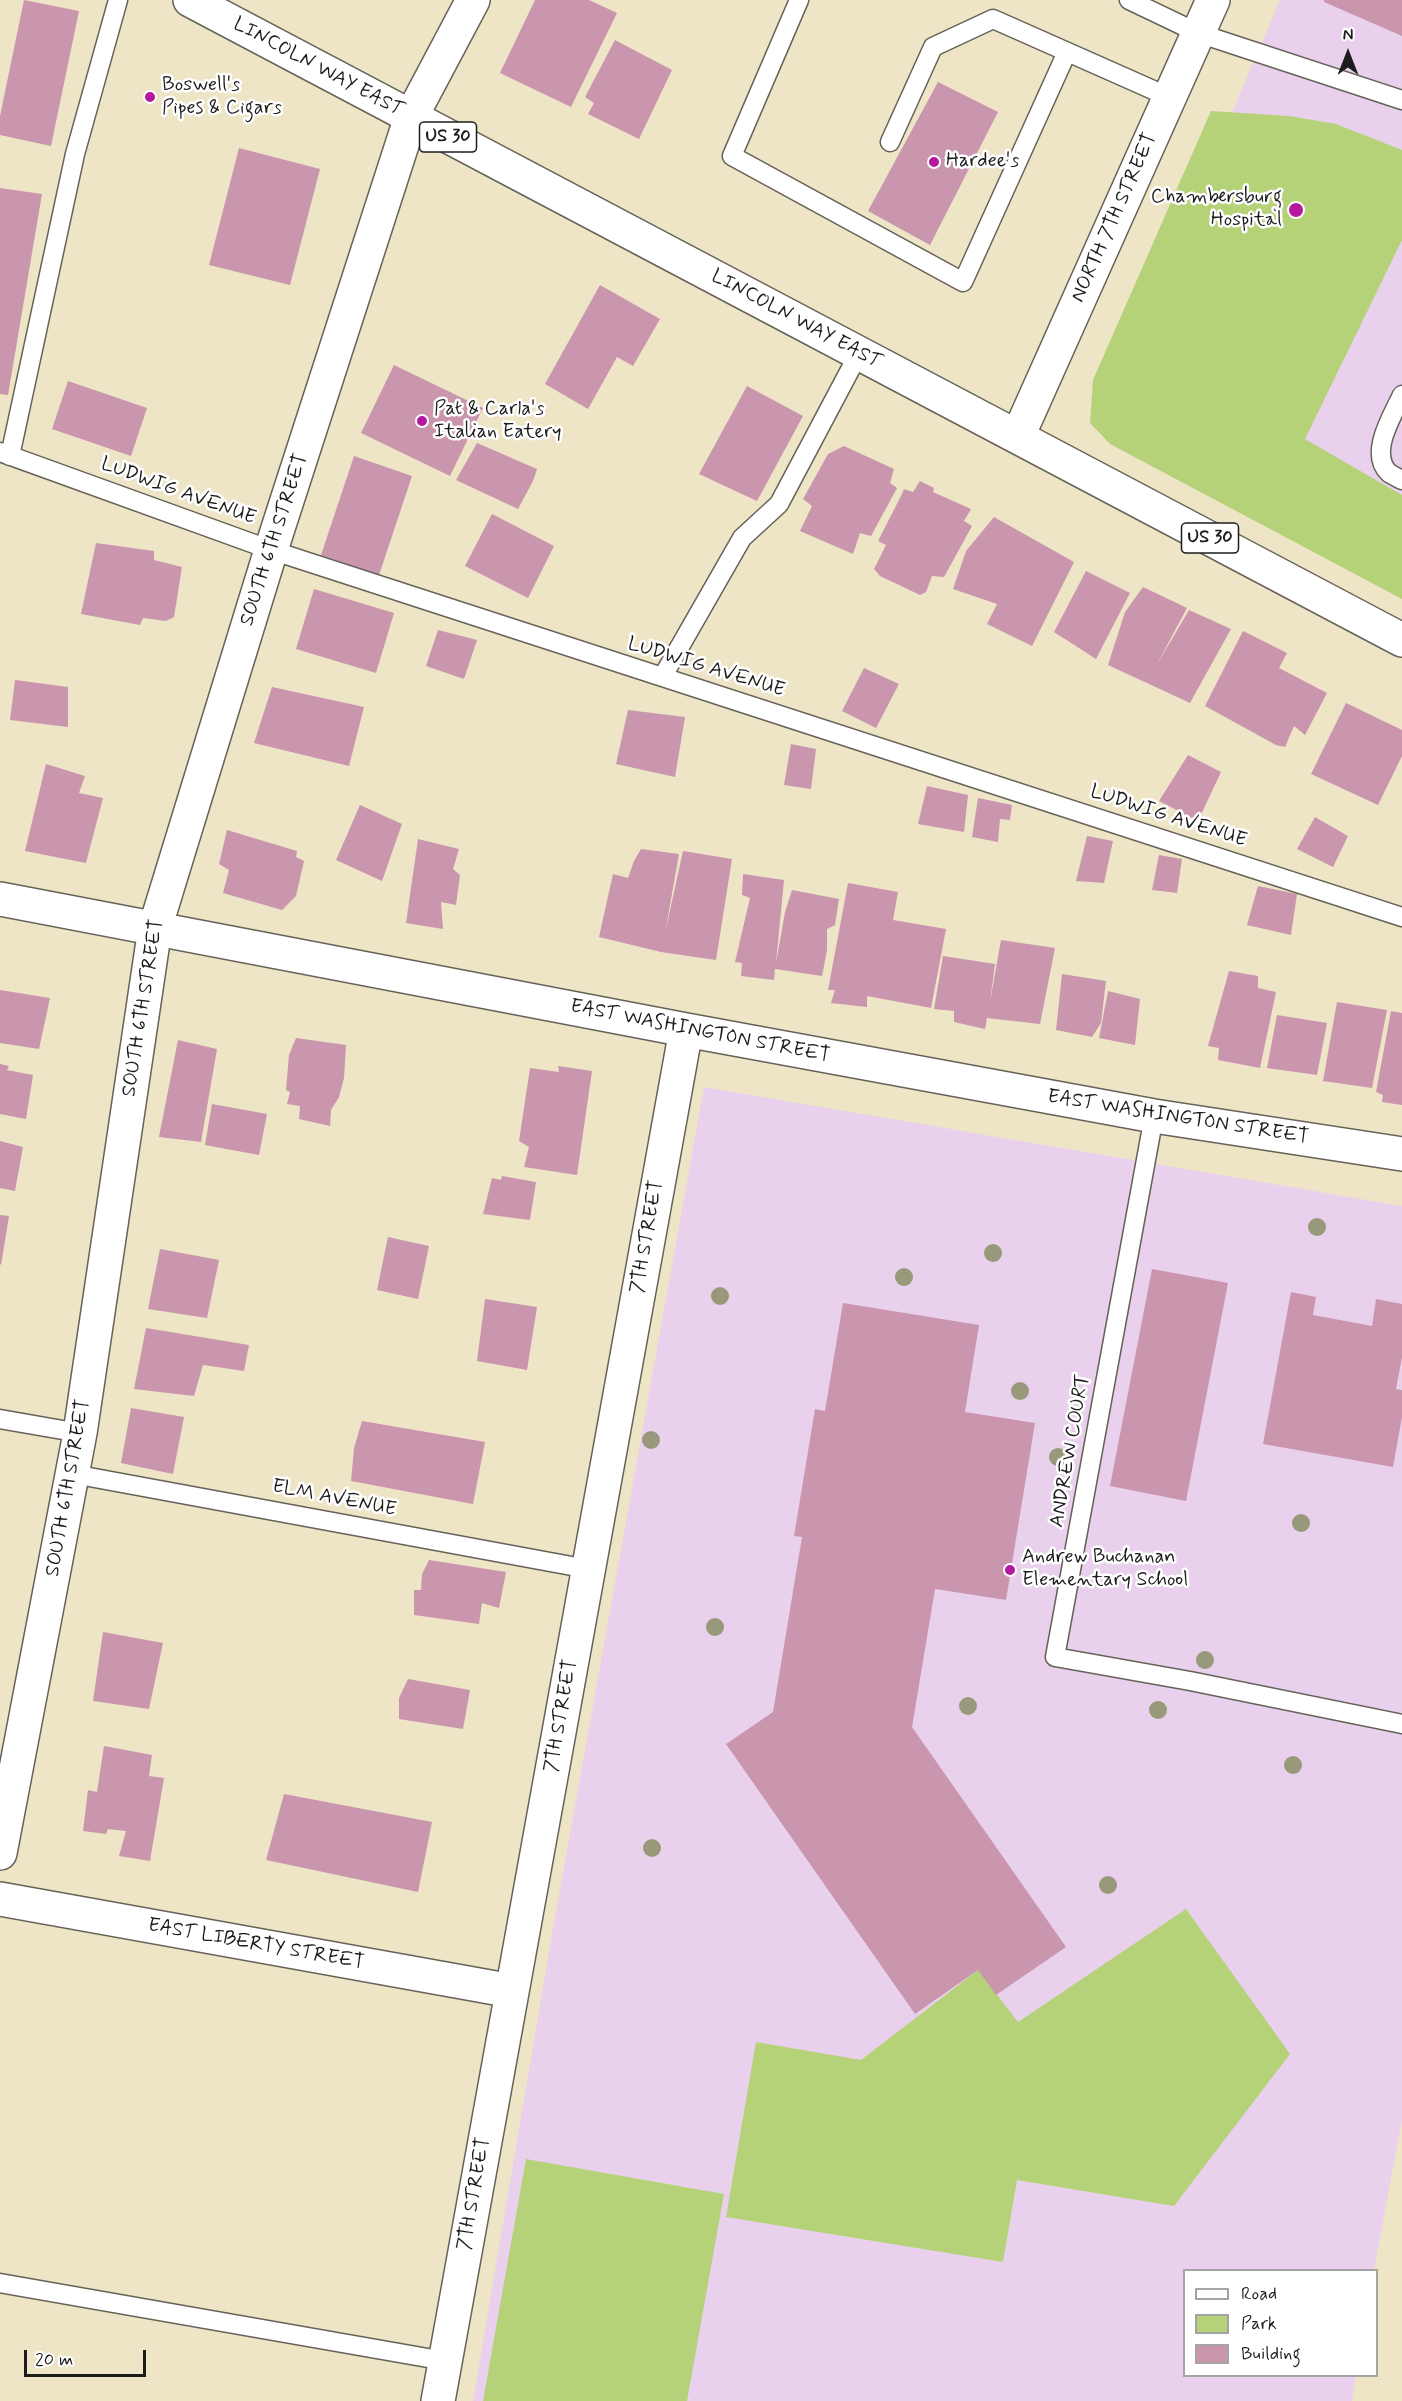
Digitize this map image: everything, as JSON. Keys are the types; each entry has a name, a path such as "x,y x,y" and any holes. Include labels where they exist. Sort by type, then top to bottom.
{"main road":[{"name":"LINCOLN WAY EAST","path":"190,0 1402,640"},
{"name":"SOUTH 6TH STREET","path":"0,1854 80,1433 154,928 271,550 411,117 473,0"},
{"name":"NORTH 7TH STREET","path":"1018,436 1213,0"},
{"name":"EAST WASHINGTON STREET","path":"0,899 686,1030 1154,1116 1402,1154"},
{"name":"7TH STREET","path":"438,2401 686,1030"},
{"name":"EAST LIBERTY STREET","path":"0,1899 512,1991"}],"lane":[{"path":"5,454 75,154 117,0"},
{"path":"798,0 732,156 963,282 1067,52"},
{"path":"1129,0 1198,33 1402,100"},
{"path":"890,142 933,46 993,19 1168,97"},
{"path":"663,676 742,538 779,504 859,352"},
{"path":"1402,395 1384,433 1381,454 1388,472 1402,480"},
{"name":"LUDWIG AVENUE","path":"5,454 271,550 1402,917"},
{"name":"ANDREW COURT","path":"1154,1116 1055,1658 1284,1699 1402,1724"},
{"path":"0,1419 80,1433"},
{"name":"ELM AVENUE","path":"73,1474 588,1569"},
{"path":"0,2283 445,2361"}],"shaded area":[{"name":"Chambersburg Hospital","path":"1280,0 1402,0 1402,578 1101,419"},
{"name":"Andrew Buchanan Elementary School","path":"704,1087 1402,1206 1402,2119 1374,2269 1183,2269 1183,2377 1356,2377 1352,2401 473,2401 552,1934"}],"green space":[{"name":"Chambersburg Hospital","path":"1211,111 1289,116 1336,124 1402,150 1402,240 1305,439 1402,495 1402,599 1110,444 1090,423 1093,380"},
{"path":"1186,1909 1290,2054 1174,2206 1017,2180 1003,2262 726,2217 756,2042 861,2060 978,1970 1018,2022"},
{"path":"526,2159 724,2194 687,2401 483,2401"}],"building":[{"path":"24,0 79,11 51,146 0,135 0,116"},
{"path":"535,0 589,0 617,13 571,107 500,73"},
{"path":"1324,0 1402,0 1402,36 1324,2"},
{"path":"615,40 672,70 639,139 588,114 594,103 585,97"},
{"name":"Hardee's","path":"938,82 998,112 930,245 868,211"},
{"path":"239,148 320,169 290,285 209,265"},
{"path":"0,188 42,194 8,395 0,394"},
{"path":"600,285 660,319 633,366 617,357 588,409 545,384"},
{"name":"Pat & Carla's Italian Eatery","path":"394,365 483,408 450,476 361,433"},
{"path":"68,381 147,408 131,456 52,429"},
{"path":"747,386 803,416 757,501 699,474"},
{"path":"477,443 537,469 518,509 456,480"},
{"path":"844,446 894,469 890,483 897,488 871,536 860,533 853,554 800,531 812,506 803,499 828,454"},
{"path":"354,456 412,476 379,575 321,555"},
{"path":"920,481 934,488 933,492 971,509 964,521 972,526 944,577 932,576 926,592 920,595 880,576 874,569 886,545 878,541 904,489 913,492"},
{"path":"492,514 554,546 528,598 465,566"},
{"path":"994,517 1074,562 1032,646 987,624 997,604 953,589 966,551"},
{"path":"96,543 154,551 154,560 182,567 174,617 166,621 143,618 140,625 81,614"},
{"path":"1086,571 1130,593 1096,659 1054,632"},
{"path":"1143,587 1187,608 1156,666 1189,610 1231,629 1190,703 1108,665 1125,612"},
{"path":"314,589 394,613 376,673 296,649"},
{"path":"438,630 477,640 464,679 426,666"},
{"path":"1243,631 1287,653 1279,668 1327,693 1305,735 1294,726 1285,747 1276,745 1205,706"},
{"path":"864,668 899,684 876,728 842,711"},
{"path":"15,680 68,687 68,727 10,720"},
{"path":"272,687 364,707 349,766 254,743"},
{"path":"1346,703 1402,730 1402,756 1378,805 1311,774"},
{"path":"628,710 685,717 675,777 616,764"},
{"path":"791,744 816,749 811,789 784,785"},
{"path":"1188,755 1221,772 1198,821 1159,801"},
{"path":"46,764 85,776 79,793 103,798 86,863 25,851"},
{"path":"927,786 968,795 964,832 918,824"},
{"path":"978,798 1012,805 1010,820 1000,819 998,842 972,837"},
{"path":"360,805 402,824 382,881 336,860"},
{"path":"1315,817 1348,836 1333,867 1297,849"},
{"path":"227,830 297,851 296,857 304,861 296,896 282,910 223,893 229,870 219,864"},
{"path":"1087,836 1113,841 1104,883 1076,881"},
{"path":"418,839 459,849 453,869 460,875 456,905 441,902 443,929 406,923"},
{"path":"641,849 679,854 665,933 683,851 732,859 716,960 661,952 599,937 613,874 628,878"},
{"path":"1159,855 1182,859 1177,893 1152,890"},
{"path":"743,874 784,880 776,963 785,912 792,890 839,899 835,925 827,929 827,950 822,976 775,969 774,980 741,976 742,963 735,962 750,898 742,895"},
{"path":"848,883 898,892 893,920 946,929 931,1008 867,996 867,1007 831,1003 835,990 828,990"},
{"path":"1258,886 1297,894 1291,935 1247,925"},
{"path":"1001,940 1055,948 1040,1024 987,1018 985,1029 954,1022 954,1011 934,1009 943,956 995,964 990,1002"},
{"path":"1229,971 1258,976 1258,988 1276,992 1260,1068 1218,1060 1219,1048 1208,1046"},
{"path":"1062,974 1106,981 1101,1023 1092,1037 1056,1030"},
{"path":"0,990 50,998 39,1049 0,1043"},
{"path":"1108,991 1140,999 1135,1045 1099,1038"},
{"path":"1337,1002 1387,1010 1372,1088 1323,1081"},
{"path":"1391,1011 1402,1013 1402,1105 1382,1102 1383,1095 1376,1092"},
{"path":"1277,1015 1327,1023 1317,1075 1267,1068"},
{"path":"296,1038 346,1045 344,1078 339,1097 331,1110 330,1126 299,1119 300,1106 287,1104 290,1092 286,1090 289,1055"},
{"path":"178,1040 217,1049 201,1142 159,1137"},
{"path":"0,1064 9,1066 7,1070 33,1075 26,1119 0,1114"},
{"path":"558,1066 592,1071 577,1175 524,1167 529,1147 519,1141 530,1068 559,1072"},
{"path":"212,1104 267,1114 259,1155 205,1145"},
{"path":"0,1141 23,1147 15,1191 0,1188"},
{"path":"502,1176 536,1182 530,1220 483,1214 492,1178 501,1180"},
{"path":"0,1215 9,1216 1,1265 0,1264"},
{"path":"388,1237 429,1246 418,1299 377,1290"},
{"path":"160,1249 219,1260 207,1318 148,1309"},
{"path":"1152,1269 1228,1283 1186,1501 1110,1486"},
{"path":"1291,1292 1316,1297 1313,1315 1372,1326 1376,1299 1402,1304 1402,1357 1396,1389 1402,1390 1402,1417 1393,1467 1263,1444"},
{"path":"485,1299 537,1307 527,1370 477,1361"},
{"path":"843,1303 979,1325 965,1412 1035,1423 1006,1600 935,1589 912,1727 1066,1947 996,1995 978,1970 915,2014 726,1744 773,1712 802,1537 794,1536 815,1409 825,1411"},
{"path":"146,1328 249,1345 244,1371 203,1365 194,1396 134,1389"},
{"path":"131,1408 184,1417 173,1474 121,1463"},
{"path":"362,1421 485,1442 473,1504 351,1481 354,1448"},
{"path":"429,1560 506,1572 499,1608 482,1603 479,1624 414,1615 414,1590 421,1590 422,1574"},
{"path":"103,1632 163,1643 149,1709 93,1701"},
{"path":"408,1679 470,1690 463,1729 399,1719 399,1698"},
{"path":"104,1746 152,1755 149,1776 164,1778 150,1861 119,1856 126,1831 108,1829 106,1834 83,1831 88,1790 97,1792"},
{"path":"284,1794 432,1822 418,1892 266,1860"}],"place":[{"name":"Boswell's Pipes & Cigars","path":"150,97"},
{"name":"Hardee's","path":"934,162"},
{"name":"Chambersburg Hospital","path":"1296,210"},
{"name":"Pat & Carla's Italian Eatery","path":"422,421"},
{"name":"Andrew Buchanan Elementary School","path":"1010,1570"}]}
